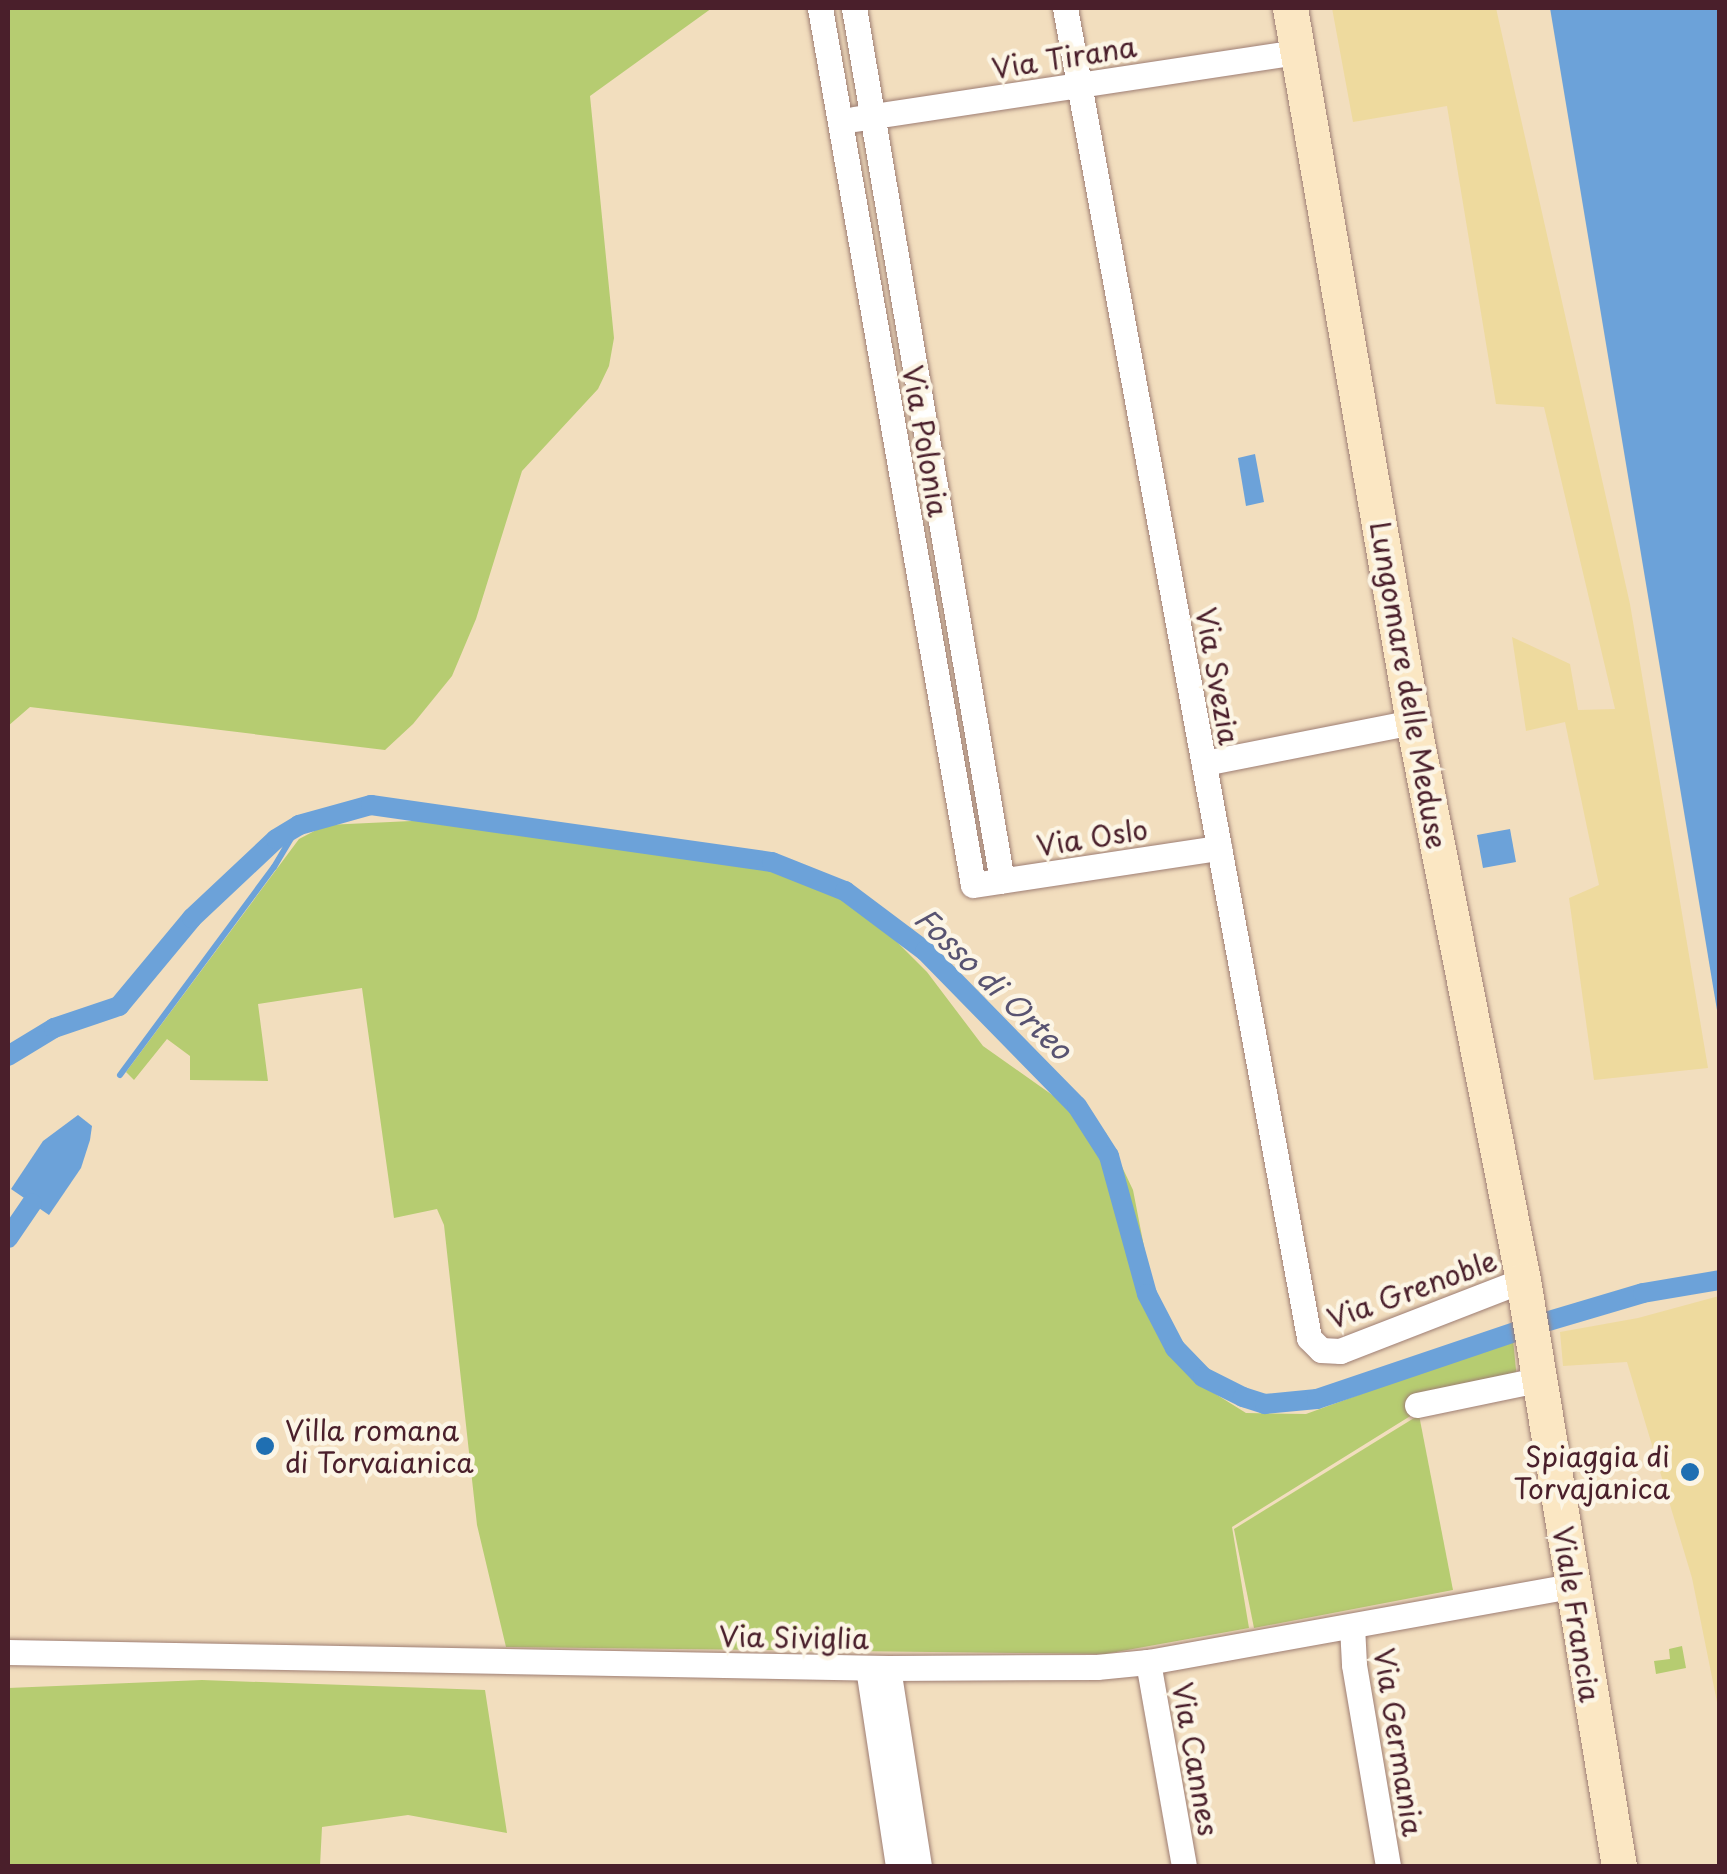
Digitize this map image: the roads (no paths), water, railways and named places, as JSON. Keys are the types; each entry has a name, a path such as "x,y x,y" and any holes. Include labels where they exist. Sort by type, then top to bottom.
{"main road":[{"name":"Lungomare delle Meduse","path":"1290,8 1413,722 1524,1286 1537,1371"},
{"name":"Viale Francia","path":"1537,1371 1619,1866"}],"street":[{"name":"Via Polonia","path":"820,8 973,885"},
{"name":"Via Polonia","path":"854,8 1002,881"},
{"name":"Via Svezia","path":"1065,8 1308,1334 1321,1350"},
{"name":"Via Tirana","path":"839,120 1297,52"},
{"path":"1204,762 1413,722"},
{"name":"Via Oslo","path":"973,885 1220,848"},
{"name":"Via Grenoble","path":"1321,1350 1340,1351 1524,1286"},
{"path":"1417,1404 1537,1371"},
{"name":"Via Siviglia","path":"8,1652 1061,1668 1148,1662 1572,1586"},
{"name":"Via Germania","path":"1352,1626 1354,1665 1388,1866"},
{"name":"Via Cannes","path":"1148,1662 1184,1866"},
{"path":"878,1668 898,1866"},
{"path":"878,1668 919,1866"}],"water":[{"path":"1550,8 1719,8 1719,1022"},
{"path":"1255,454 1264,502 1246,506 1238,458"},
{"path":"1510,829 1516,862 1483,868 1477,835"},
{"path":"78,1115 92,1126 90,1140 81,1168 49,1215 11,1189 43,1141"}],"waterway":[{"name":"Fosso di Orteo","path":"8,1056 54,1028 119,1006 192,918 276,839 299,825 371,805 772,862 845,891 925,951 1077,1106 1109,1156 1147,1294 1175,1348 1203,1377 1243,1397 1265,1404 1317,1399 1643,1293 1720,1280"},
{"path":"120,1075 274,867 299,825"},
{"path":"8,1238 32,1203"}],"place":[{"name":"Villa romana di Torvaianica","path":"265,1446"},
{"name":"Spiaggia di Torvajanica","path":"1690,1472"}]}
